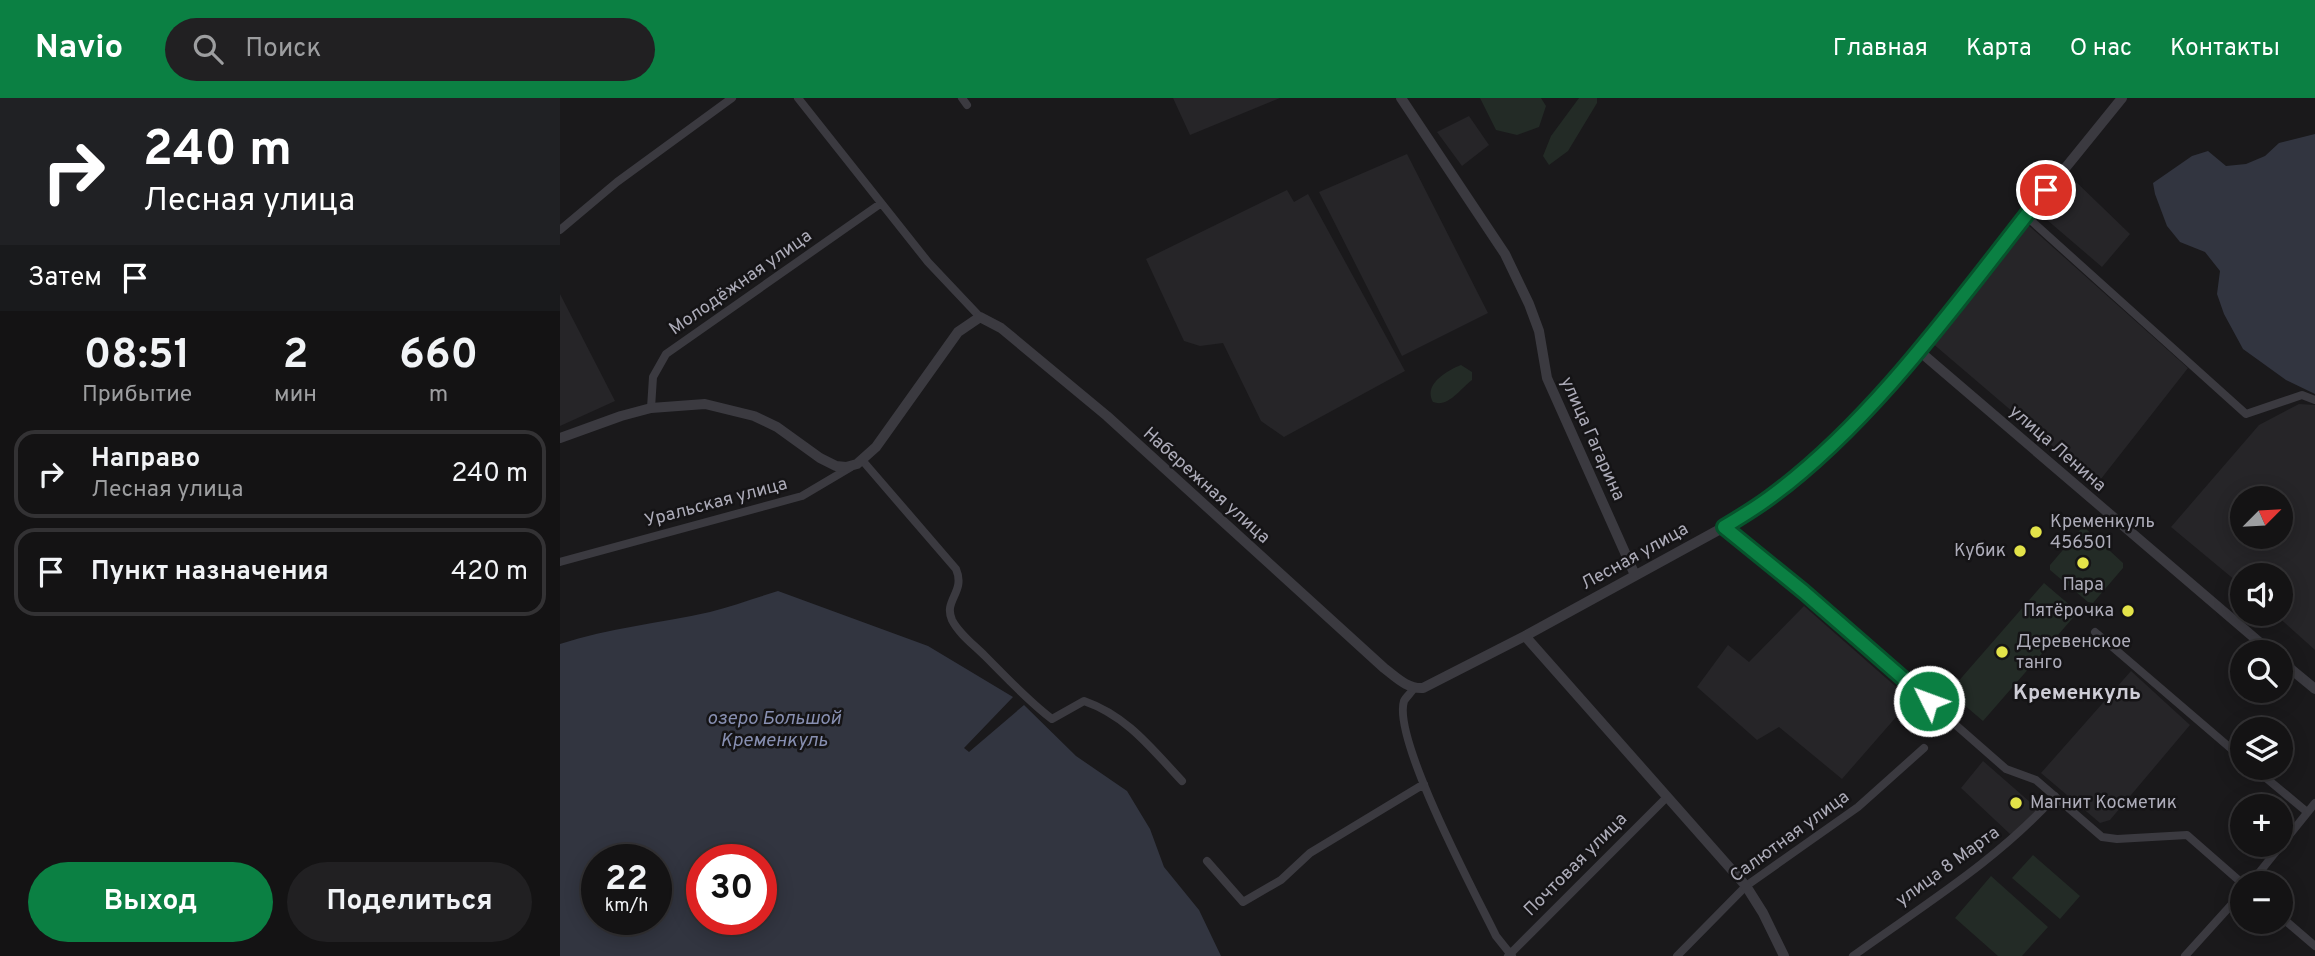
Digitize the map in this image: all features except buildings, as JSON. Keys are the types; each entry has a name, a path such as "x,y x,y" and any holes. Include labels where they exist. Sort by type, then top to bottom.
{"street":[{"path":"560,230 617,182 732,98"},
{"path":"798,98 880,204 976,319"},
{"name":"улица Гагарина","path":"1401,98 1505,254 1539,331 1547,378 1635,575"},
{"name":"Лесная улица","path":"1525,636 1724,527 1769,498 1817,457 1848,429 1918,350 2122,98"},
{"name":"Молодёжная улица","path":"651,408 653,377 666,354 880,204"},
{"path":"2026,216 2246,414 2302,395 2315,400"},
{"name":"Уральская улица","path":"560,562 802,496 859,462 876,447 958,332 976,319"},
{"name":"Набережная улица","path":"976,319 1001,328 1107,416 1384,668 1415,688"},
{"name":"улица Ленина","path":"1918,350 2257,640"},
{"path":"560,438 651,408 705,404 754,416 777,427 820,458 836,466 846,467 859,462 956,569 960,585 951,603 951,618 962,633 1037,708 1052,719 1084,701 1108,709 1132,729 1182,781"},
{"path":"1724,527 1812,598 2006,769 2036,780 2102,837 2117,839 2187,835 2230,873"},
{"path":"2095,632 2230,748"},
{"path":"1510,955 1496,936 1414,763 1405,725 1405,701 1415,688 1435,683 1525,636 1746,886 1784,956"},
{"path":"2293,671 2315,689"},
{"name":"Салютная улица","path":"1678,956 1746,886 1858,807 1924,748"},
{"path":"2268,780 2307,812"},
{"path":"1207,861 1243,902 1282,880 1310,853 1423,784"},
{"name":"улица 8 Марта","path":"1853,956 1996,853 2028,826 2055,796"},
{"name":"Почтовая улица","path":"1510,955 1667,797"},
{"path":"2260,871 2315,803"},
{"path":"2185,956 2230,906"},
{"path":"2293,927 2315,946"}],"shaded area":[{"path":"1173,98 1280,98 1190,135"},
{"path":"1480,98 1541,98 1546,106 1539,127 1517,135 1496,130"},
{"path":"1579,98 1597,98 1597,103 1568,151 1549,165 1543,156 1551,136"},
{"path":"1469,116 1489,145 1462,166 1437,132"},
{"path":"1407,154 1488,313 1402,356 1319,192"},
{"path":"2072,178 2130,234 2102,267 2039,213"},
{"path":"1287,190 1294,202 1308,194 1405,371 1284,437 1261,421 1223,343 1200,346 1184,341 1146,259"},
{"path":"2027,224 2188,368 2097,484 1931,342"},
{"path":"560,294 615,401 560,426"},
{"path":"1461,365 1472,372 1472,380 1449,400 1433,402 1431,390 1434,384 1443,375"},
{"path":"2299,404 2315,405 2315,650 2288,626 2293,626 2293,563 2230,563 2230,576 2171,527 2259,425"},
{"path":"2085,528 2123,563 2123,568 2093,603 2088,602 2050,570 2050,565 2080,530"},
{"path":"2044,583 2078,612 1983,721 1949,692"},
{"path":"1804,606 1911,700 1842,779 1779,727 1757,740 1697,687 1728,645 1749,662"},
{"path":"2131,671 2190,725 2110,820 2100,823 2041,773"},
{"path":"1983,761 2038,809 2023,827 2010,834 1961,788"},
{"path":"2033,855 2080,896 2060,919 2012,878"},
{"path":"1991,876 2048,927 2022,956 1998,956 1955,918"}],"water":[{"path":"2315,134 2315,394 2286,380 2243,349 2224,314 2217,294 2220,271 2205,252 2180,242 2167,226 2153,183 2192,156 2208,151 2226,166 2246,164 2265,156 2279,143"},
{"name":"озеро Большой Кременкуль","path":"778,591 928,646 1013,697 964,748 969,752 1024,705 1076,756 1127,791 1150,829 1164,867 1199,910 1221,956 560,956 560,644 578,638 710,612"}],"place":[{"name":"Кременкуль 456501","path":"2036,532"},
{"name":"Кубик","path":"2020,551"},
{"name":"Пара","path":"2083,563"},
{"name":"Пятёрочка","path":"2128,611"},
{"name":"Деревенское танго","path":"2002,652"},
{"name":"Магнит Косметик","path":"2016,803"}],"district":[{"name":"Кременкуль","path":"2077,693"}],"route":[{"path":"1929,701 1804,592 1724,527 1769,498 1848,429 1918,350 2046,190"}]}
